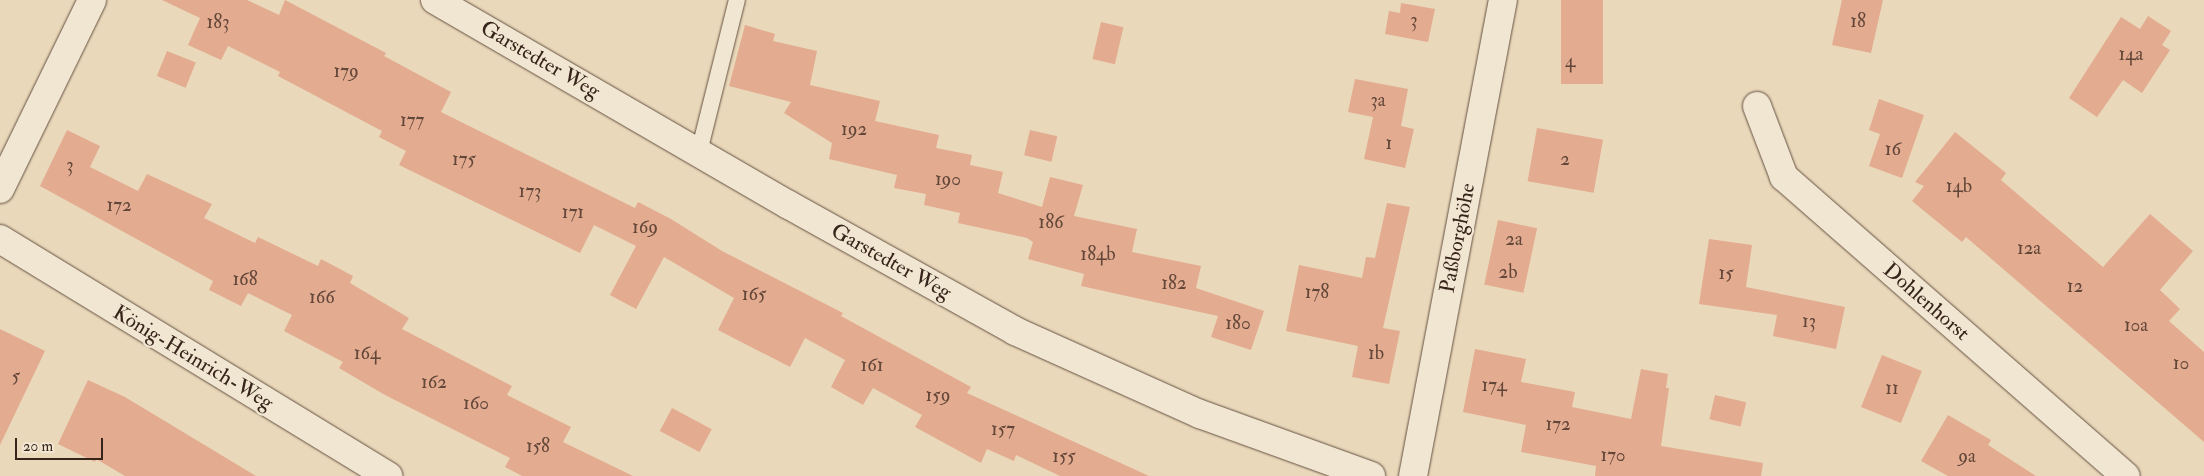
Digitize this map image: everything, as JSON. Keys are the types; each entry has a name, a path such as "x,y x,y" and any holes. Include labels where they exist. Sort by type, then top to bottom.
{"street":[{"path":"0,189 92,0"},
{"name":"Garstedter Weg","path":"435,0 1015,331 1200,414 1371,476"},
{"name":"Paßborghöhe","path":"1412,476 1503,0"},
{"name":"Dohlenhorst","path":"1757,106 1784,177 2125,476"},
{"name":"König-Heinrich-Weg","path":"0,239 388,476"}],"lane":[{"path":"699,152 737,0"}],"building":[{"path":"162,0 247,0 279,15 285,0 386,53 384,56 451,92 441,112 635,208 638,202 671,219 722,251 843,313 841,316 971,387 967,393 1149,476 1060,476 1016,455 1014,461 987,449 981,463 915,427 922,415 873,388 863,405 831,387 845,360 805,338 790,367 718,330 734,298 664,257 636,309 610,295 636,246 594,225 580,253 399,165 406,151 379,137 382,131 278,76 280,72 228,46 221,60 188,45 200,18"},
{"path":"1561,0 1603,0 1603,84 1561,84"},
{"path":"1842,0 1883,0 1871,53 1832,45"},
{"path":"1401,3 1435,9 1428,42 1385,34 1389,11 1400,13"},
{"path":"2148,16 2171,31 2162,45 2170,50 2142,93 2123,80 2097,117 2069,98 2121,17 2140,29"},
{"path":"1101,22 1123,27 1115,64 1092,59"},
{"path":"745,25 775,34 773,41 817,51 810,85 880,101 875,121 939,135 936,148 972,155 970,165 1003,172 998,193 1042,207 1050,177 1083,185 1074,216 1137,229 1132,252 1201,266 1196,288 1264,311 1251,350 1211,337 1218,316 1081,286 1084,274 1028,259 1033,242 1027,238 958,223 960,213 924,205 926,194 894,188 897,175 829,159 832,143 784,113 791,102 729,86"},
{"path":"167,51 196,63 186,88 157,76"},
{"path":"1355,79 1408,89 1401,126 1414,129 1405,168 1364,159 1373,117 1348,112"},
{"path":"1879,99 1924,115 1902,178 1869,166 1880,134 1869,130"},
{"path":"1537,128 1603,140 1594,193 1528,181"},
{"path":"67,130 100,146 90,167 138,191 147,174 212,204 204,218 255,243 258,237 318,266 321,259 353,276 350,283 409,318 402,329 512,386 507,395 571,427 563,442 633,476 522,476 505,467 510,458 385,395 339,368 343,362 284,331 292,315 248,293 241,306 209,290 213,281 40,186"},
{"path":"1030,130 1057,136 1051,162 1024,155"},
{"path":"1955,132 2006,173 2001,180 2103,267 2150,214 2193,251 2160,290 2180,309 2169,321 2204,352 2204,442 1966,237 1962,242 1912,201 1924,186 1915,182"},
{"path":"1387,203 1410,207 1383,328 1400,331 1389,384 1352,377 1358,346 1286,331 1299,265 1362,278 1366,257 1375,258"},
{"path":"1498,220 1537,228 1523,293 1484,285"},
{"path":"1709,239 1752,245 1746,287 1845,307 1836,349 1773,336 1777,315 1699,304"},
{"path":"0,329 45,351 0,445"},
{"path":"1475,349 1526,359 1521,382 1575,392 1572,407 1631,419 1641,369 1668,374 1666,388 1669,388 1661,446 1763,463 1761,476 1595,476 1596,466 1521,452 1526,425 1463,412"},
{"path":"1882,355 1922,371 1901,423 1861,407"},
{"path":"88,380 125,397 256,476 125,476 96,459 95,462 58,444"},
{"path":"1715,395 1746,402 1741,427 1709,419"},
{"path":"672,408 712,429 700,452 660,431"},
{"path":"1948,415 1991,440 1988,445 2036,476 1948,476 1921,461"}]}
